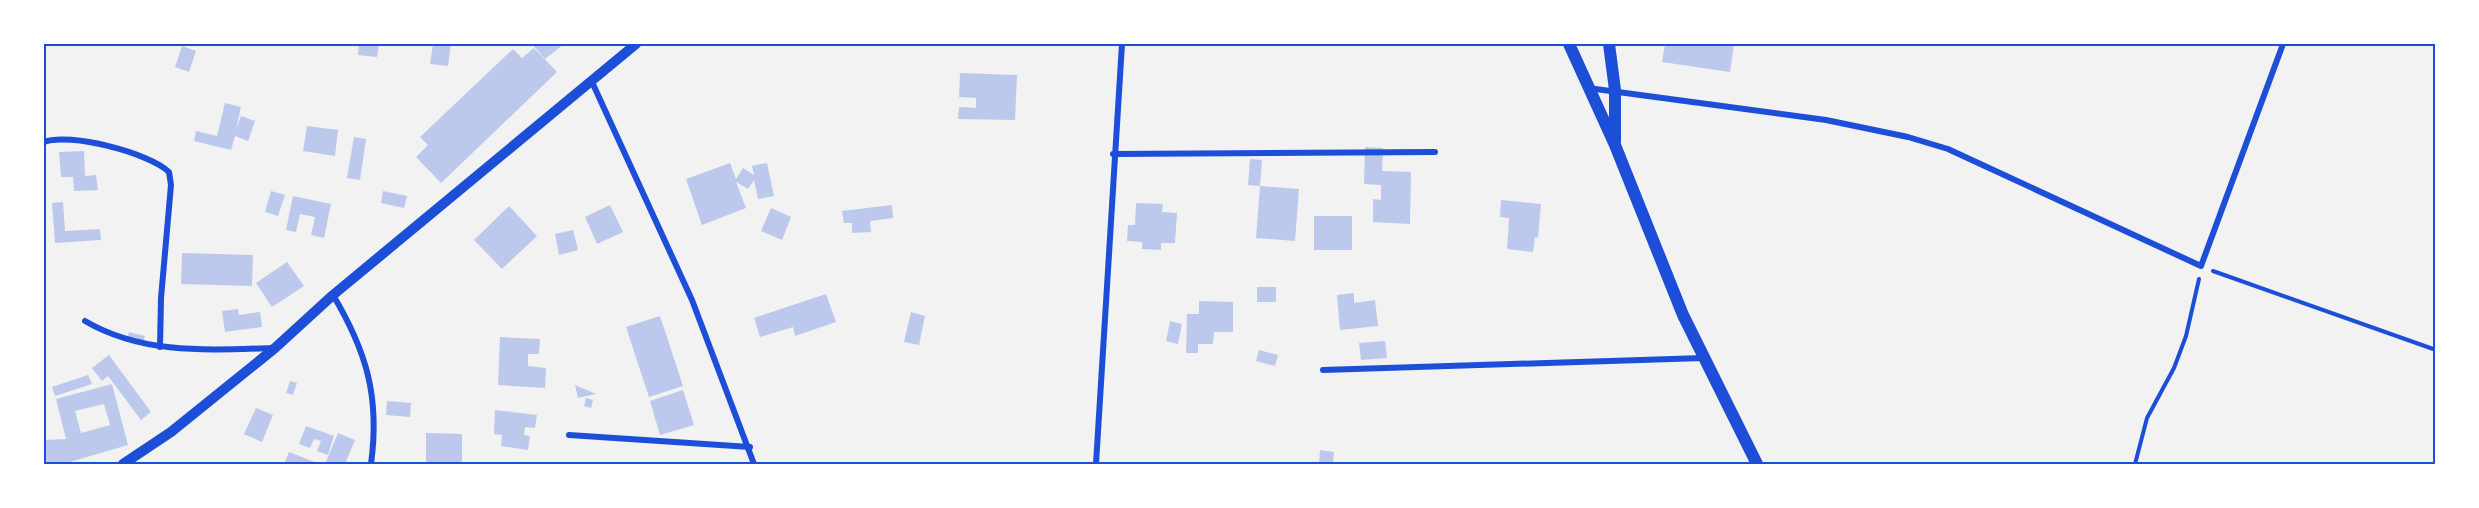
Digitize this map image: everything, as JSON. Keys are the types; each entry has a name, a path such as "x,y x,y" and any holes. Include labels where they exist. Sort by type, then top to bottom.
{"main road":[{"path":"1569,44 1587,88 1615,145 1683,315 1756,465"},
{"path":"1608,44 1615,90 1615,145"}],"street":[{"path":"123,465 171,432 275,348 333,295 636,44"},
{"path":"1096,465 1113,154 1122,44"},
{"path":"1587,88 1826,120 1908,137 1948,149 2201,266 2283,44"},
{"path":"592,82 692,300 750,447 754,465"},
{"path":"44,142 52,138 88,142 146,158 169,172 171,185 161,289 160,347"},
{"path":"1113,154 1435,152"},
{"path":"333,295 353,329 373,391 375,429 371,465"},
{"path":"85,321 132,342 160,347 214,350 275,348"},
{"path":"1323,370 1703,357"},
{"path":"569,435 750,447"}],"path":[{"path":"2135,465 2147,418 2174,368 2186,336 2201,266 2289,300 2436,350"}],"building":[{"path":"359,44 379,44 377,57 358,55"},
{"path":"433,44 451,44 448,66 430,64"},
{"path":"532,44 564,44 545,59"},
{"path":"1665,44 1734,44 1730,72 1662,62"},
{"path":"182,46 196,51 189,72 175,67"},
{"path":"534,48 557,72 441,183 416,157 428,145 420,137 513,49 522,58"},
{"path":"960,73 1017,75 1015,120 958,119 959,107 976,108 976,98 959,97"},
{"path":"225,103 241,107 236,130 241,116 255,121 248,141 235,136 231,150 194,141 196,131 217,136"},
{"path":"307,126 338,130 335,156 303,151"},
{"path":"354,137 366,139 360,180 347,178"},
{"path":"1365,147 1383,148 1382,171 1411,172 1410,224 1373,222 1373,199 1381,200 1381,185 1364,184"},
{"path":"84,151 85,176 96,175 98,190 74,191 73,177 61,177 59,152"},
{"path":"1250,159 1262,160 1260,186 1248,185"},
{"path":"730,163 736,179 743,168 754,175 752,166 767,163 774,196 758,199 754,180 748,189 736,182 746,208 702,225 686,179"},
{"path":"1260,186 1299,189 1295,241 1256,238"},
{"path":"271,191 285,195 278,216 265,212"},
{"path":"383,191 407,196 404,208 381,203"},
{"path":"293,196 331,204 324,238 311,235 315,217 300,214 296,232 286,230"},
{"path":"1501,200 1541,204 1538,238 1535,237 1533,252 1507,249 1509,218 1500,217"},
{"path":"63,202 65,231 100,229 101,240 55,243 52,203"},
{"path":"1136,203 1163,204 1162,212 1177,213 1175,243 1161,243 1161,250 1142,249 1142,242 1127,241 1128,225 1135,225"},
{"path":"610,205 623,232 597,244 585,217"},
{"path":"892,205 893,218 870,221 871,232 852,233 852,223 844,223 842,211"},
{"path":"509,206 537,236 502,269 474,240"},
{"path":"771,208 791,217 782,240 761,231"},
{"path":"1314,216 1352,216 1352,250 1314,250"},
{"path":"573,230 578,250 559,255 555,234"},
{"path":"182,253 253,255 252,286 181,284"},
{"path":"287,262 304,286 272,307 256,283"},
{"path":"1257,287 1276,287 1276,302 1257,302"},
{"path":"1354,293 1354,303 1375,300 1378,326 1340,330 1337,295"},
{"path":"826,294 836,322 795,336 793,327 760,337 754,318"},
{"path":"1199,301 1233,302 1233,332 1214,332 1213,344 1198,344 1198,353 1186,353 1187,314 1199,314"},
{"path":"238,309 239,315 260,312 262,327 225,332 222,311"},
{"path":"911,312 925,316 919,345 904,342"},
{"path":"660,316 683,386 649,397 626,327"},
{"path":"1170,321 1182,324 1178,344 1166,341"},
{"path":"129,332 145,336 143,344 127,340"},
{"path":"500,337 540,339 539,354 528,354 528,366 546,368 545,388 498,385"},
{"path":"1385,341 1387,358 1361,360 1359,343"},
{"path":"1259,350 1278,355 1275,366 1256,361"},
{"path":"109,355 151,412 141,420 108,376 102,381 92,368"},
{"path":"88,375 92,384 55,396 52,387"},
{"path":"290,381 297,383 293,395 286,393"},
{"path":"112,384 128,445 63,464 44,464 44,440 66,439 56,399","holes":["104,404 110,425 81,433 75,411"]},
{"path":"575,385 596,394 578,398"},
{"path":"683,390 694,425 660,435 650,401"},
{"path":"586,398 593,400 591,408 584,406"},
{"path":"387,401 411,403 410,417 386,415"},
{"path":"256,408 273,415 262,442 244,434"},
{"path":"495,410 537,415 535,428 525,427 524,435 530,436 528,450 501,446 502,435 494,434"},
{"path":"306,426 334,436 328,455 317,451 321,441 314,439 310,448 299,444"},
{"path":"338,433 355,440 345,464 325,464"},
{"path":"426,433 462,434 462,464 426,464"},
{"path":"1320,450 1334,452 1333,464 1319,464"},
{"path":"289,452 320,464 284,464"}]}
